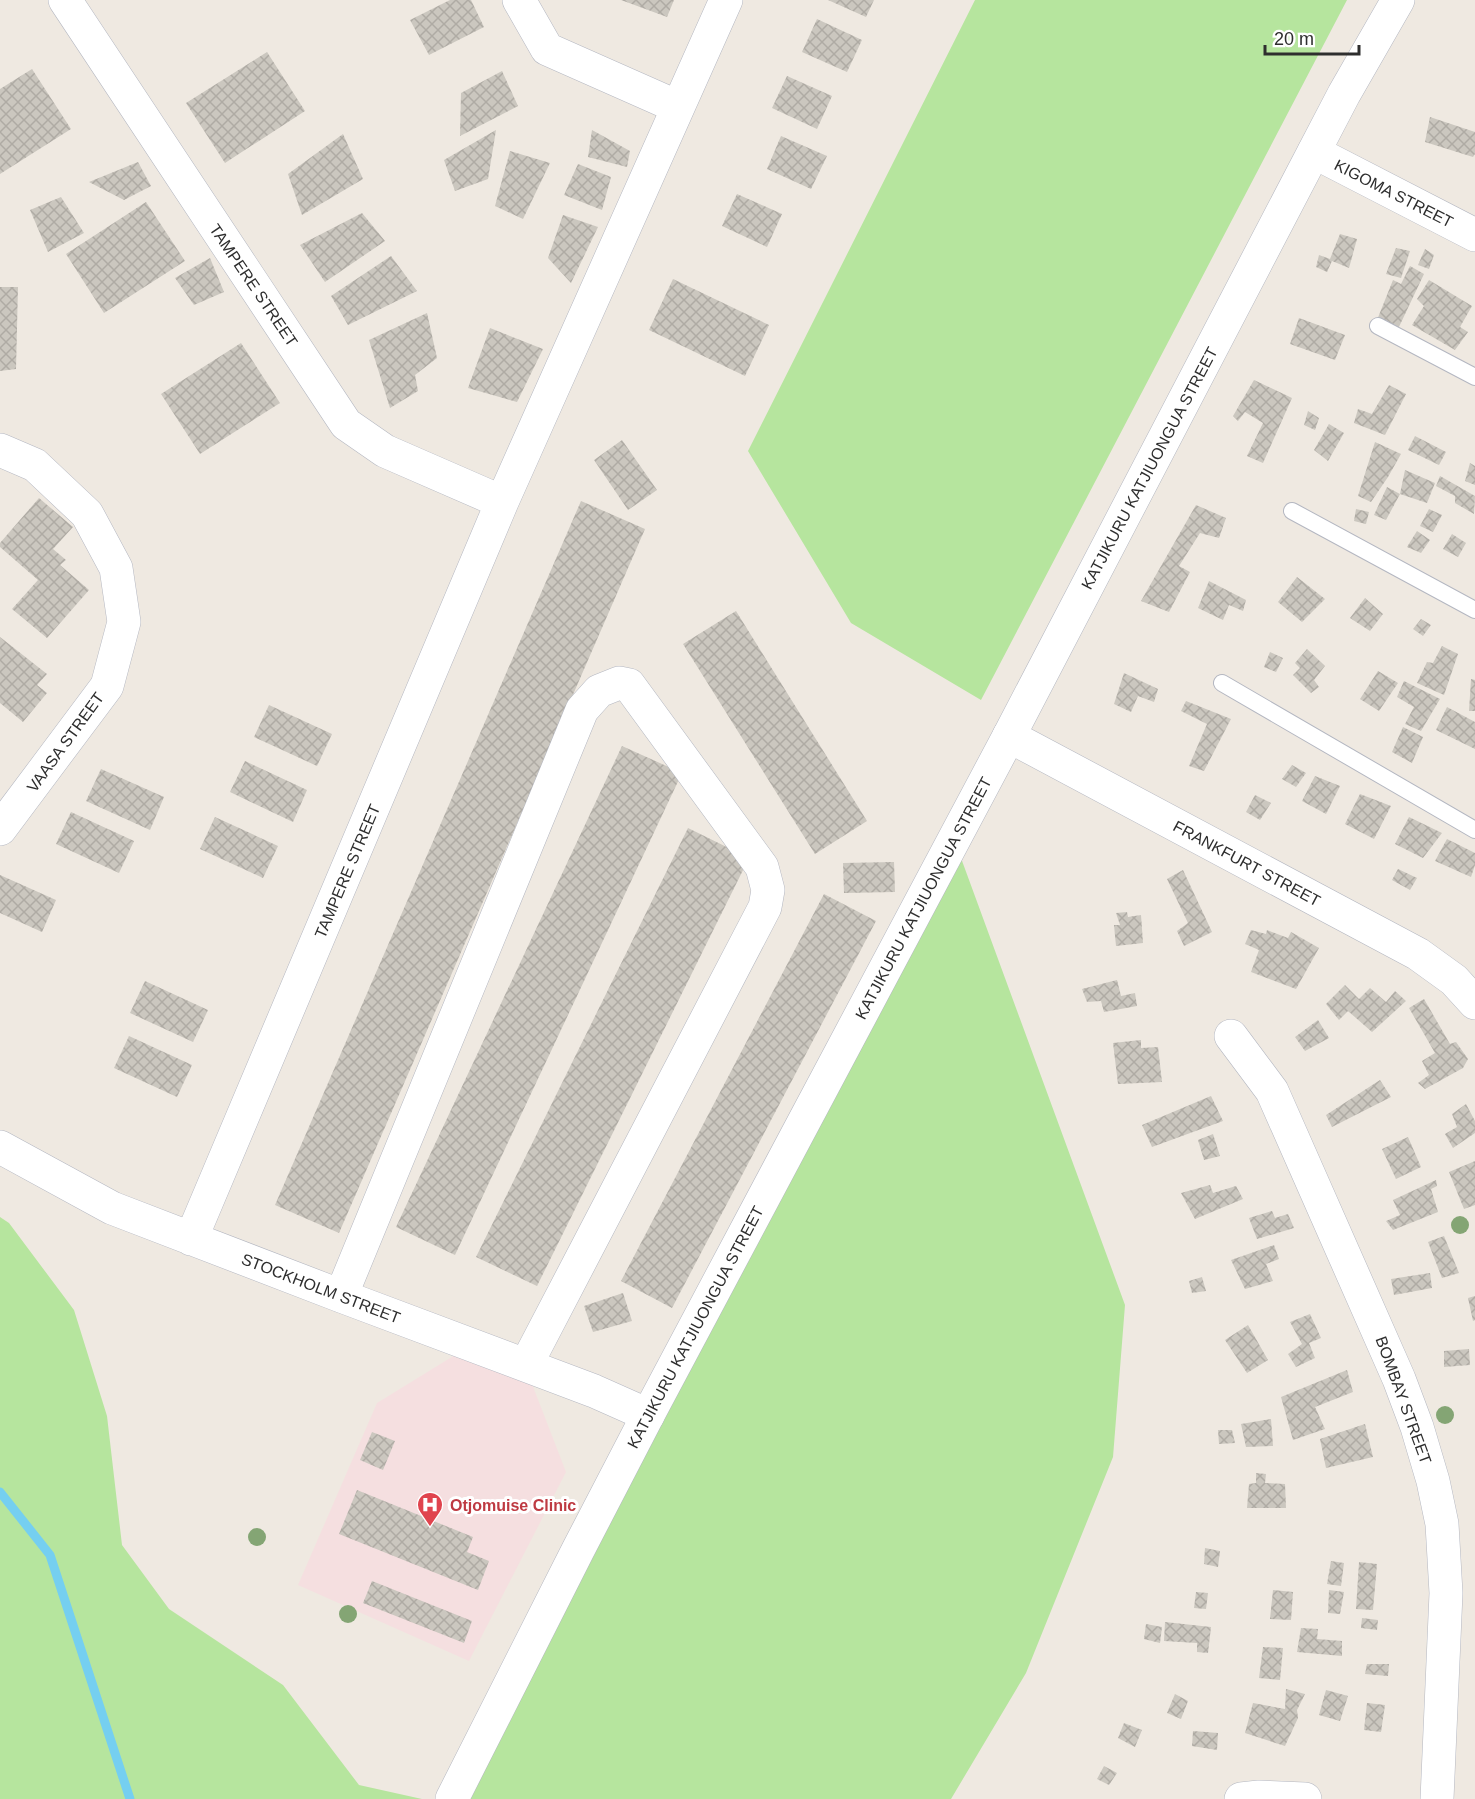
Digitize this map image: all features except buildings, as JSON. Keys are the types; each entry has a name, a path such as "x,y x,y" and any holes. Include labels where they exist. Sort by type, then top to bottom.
{"street":[{"name":"TAMPERE STREET","path":"65,0 346,424 385,451 502,502"},
{"path":"519,0 547,49 678,107"},
{"name":"TAMPERE STREET","path":"191,1239 502,502 726,0"},
{"name":"KATJIKURU KATJIUONGUA STREET","path":"452,1799 648,1415 1009,736 1344,94 1398,0"},
{"name":"KIGOMA STREET","path":"1314,152 1475,235"},
{"name":"VAASA STREET","path":"0,450 35,465 87,514 116,568 124,622 107,686 0,829"},
{"path":"340,1296 582,710 599,691 619,683 629,685 762,867 768,890 765,907 526,1365"},
{"name":"FRANKFURT STREET","path":"1009,736 1418,954 1455,980 1475,1003"},
{"name":"BOMBAY STREET","path":"1232,1036 1272,1090 1400,1379 1433,1481 1442,1524 1446,1593 1437,1799"},
{"name":"STOCKHOLM STREET","path":"0,1147 112,1208 594,1391 648,1415"},
{"path":"1241,1799 1258,1797 1305,1799"}],"lane":[{"path":"1378,326 1475,377"},
{"path":"1292,511 1475,610"},
{"path":"1222,684 1475,830"}],"shaded area":[{"name":"Otjomuise Clinic","path":"455,1355 532,1384 566,1472 469,1661 298,1585 377,1403"}],"green space":[{"path":"975,0 1347,0 981,700 851,623 748,451"},
{"path":"954,839 1125,1305 1113,1457 1026,1673 951,1799 452,1799"},
{"path":"0,1217 9,1223 74,1310 107,1416 122,1545 169,1609 283,1685 359,1785 422,1799 0,1799"}],"waterway":[{"path":"0,1492 50,1555 130,1799"}],"place":[{"name":"Otjomuise Clinic","path":"430,1528"}]}
